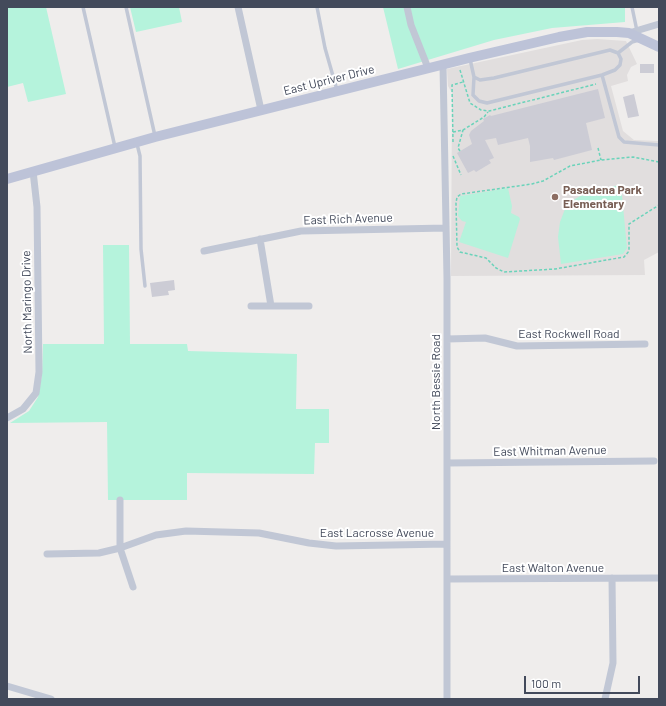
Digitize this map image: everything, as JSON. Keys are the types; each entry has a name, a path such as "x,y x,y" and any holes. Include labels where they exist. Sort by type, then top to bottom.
{"main road":[{"name":"East Upriver Drive","path":"7,178 155,137 530,43 587,32 617,32 637,34 659,46"}],"street":[{"path":"238,7 262,110"},
{"path":"407,7 411,25 428,68"},
{"path":"637,34 659,24"},
{"name":"North Bessie Road","path":"443,65 447,339 447,699"},
{"name":"North Maringo Drive","path":"7,418 23,409 36,393 38,372 37,207 33,171"},
{"name":"East Rich Avenue","path":"204,251 313,230 446,228"},
{"path":"260,239 271,306"},
{"path":"251,306 309,306"},
{"name":"East Rockwell Road","path":"447,339 485,338 517,346 645,344"},
{"name":"East Whitman Avenue","path":"447,463 654,461"},
{"path":"120,500 120,548 132,587"},
{"name":"East Lacrosse Avenue","path":"47,554 99,553 120,548 156,535 186,531 259,533 308,543 336,546 447,544"},
{"path":"605,699 613,663 612,578"},
{"name":"East Walton Avenue","path":"448,579 659,578"},
{"path":"7,686 51,699"}],"lane":[{"path":"82,7 116,148"},
{"path":"126,7 155,137"},
{"path":"317,7 325,48 337,91"},
{"path":"618,53 632,42 637,34 632,7"},
{"path":"470,58 474,77 473,95 479,101 487,103 602,75 615,70 620,65 621,59 618,53 610,50 494,78 480,80 474,77"},
{"path":"602,75 619,136 624,142 659,145"},
{"path":"137,142 140,156 141,249 145,286"}],"path":[{"path":"453,148 452,85 462,82"},
{"path":"453,132 462,130 484,117 489,111"},
{"path":"460,151 458,148 462,130"},
{"path":"598,148 600,160"},
{"path":"453,156 461,175"},
{"path":"659,162 633,156 600,160 570,166 543,181 532,184 461,194 457,197 456,203 456,239 460,252 486,258 496,268 504,272 554,269 624,257 629,251 629,224 659,205"}],"shaded area":[{"name":"Pasadena Park Elementary","path":"597,39 626,41 637,64 631,67 627,75 628,81 611,86 623,131 634,140 659,141 659,252 644,260 645,275 451,276 452,93 448,86 447,69 582,40"}],"green space":[{"path":"7,7 46,7 66,94 28,102 23,83 7,87"},
{"path":"130,7 179,7 182,22 136,32"},
{"path":"383,7 625,7 625,22 552,28 494,40 398,69"},
{"path":"621,185 627,248 623,254 561,264 558,237 560,222 565,209 575,199 591,190"},
{"path":"508,188 512,206 511,213 520,219 508,258 459,242 466,222 462,221 458,216 460,196"},
{"path":"103,245 129,245 130,344 187,344 188,351 297,354 296,409 329,409 329,443 315,443 314,474 187,473 187,500 108,500 107,422 10,423 29,411 38,397 42,375 43,344 104,344"}],"building":[{"path":"640,64 654,64 654,73 640,73"},
{"path":"598,89 605,118 586,123 592,150 554,160 553,158 530,162 530,146 528,138 498,145 496,138 485,140 494,158 489,160 491,163 476,172 474,170 468,173 457,153 472,144 469,135 471,131 484,121 483,119 490,115 491,116"},
{"path":"634,94 639,116 628,118 623,97"},
{"path":"174,280 175,290 168,291 169,295 152,297 150,283"}],"place":[{"name":"Pasadena Park Elementary","path":"555,197"}]}
